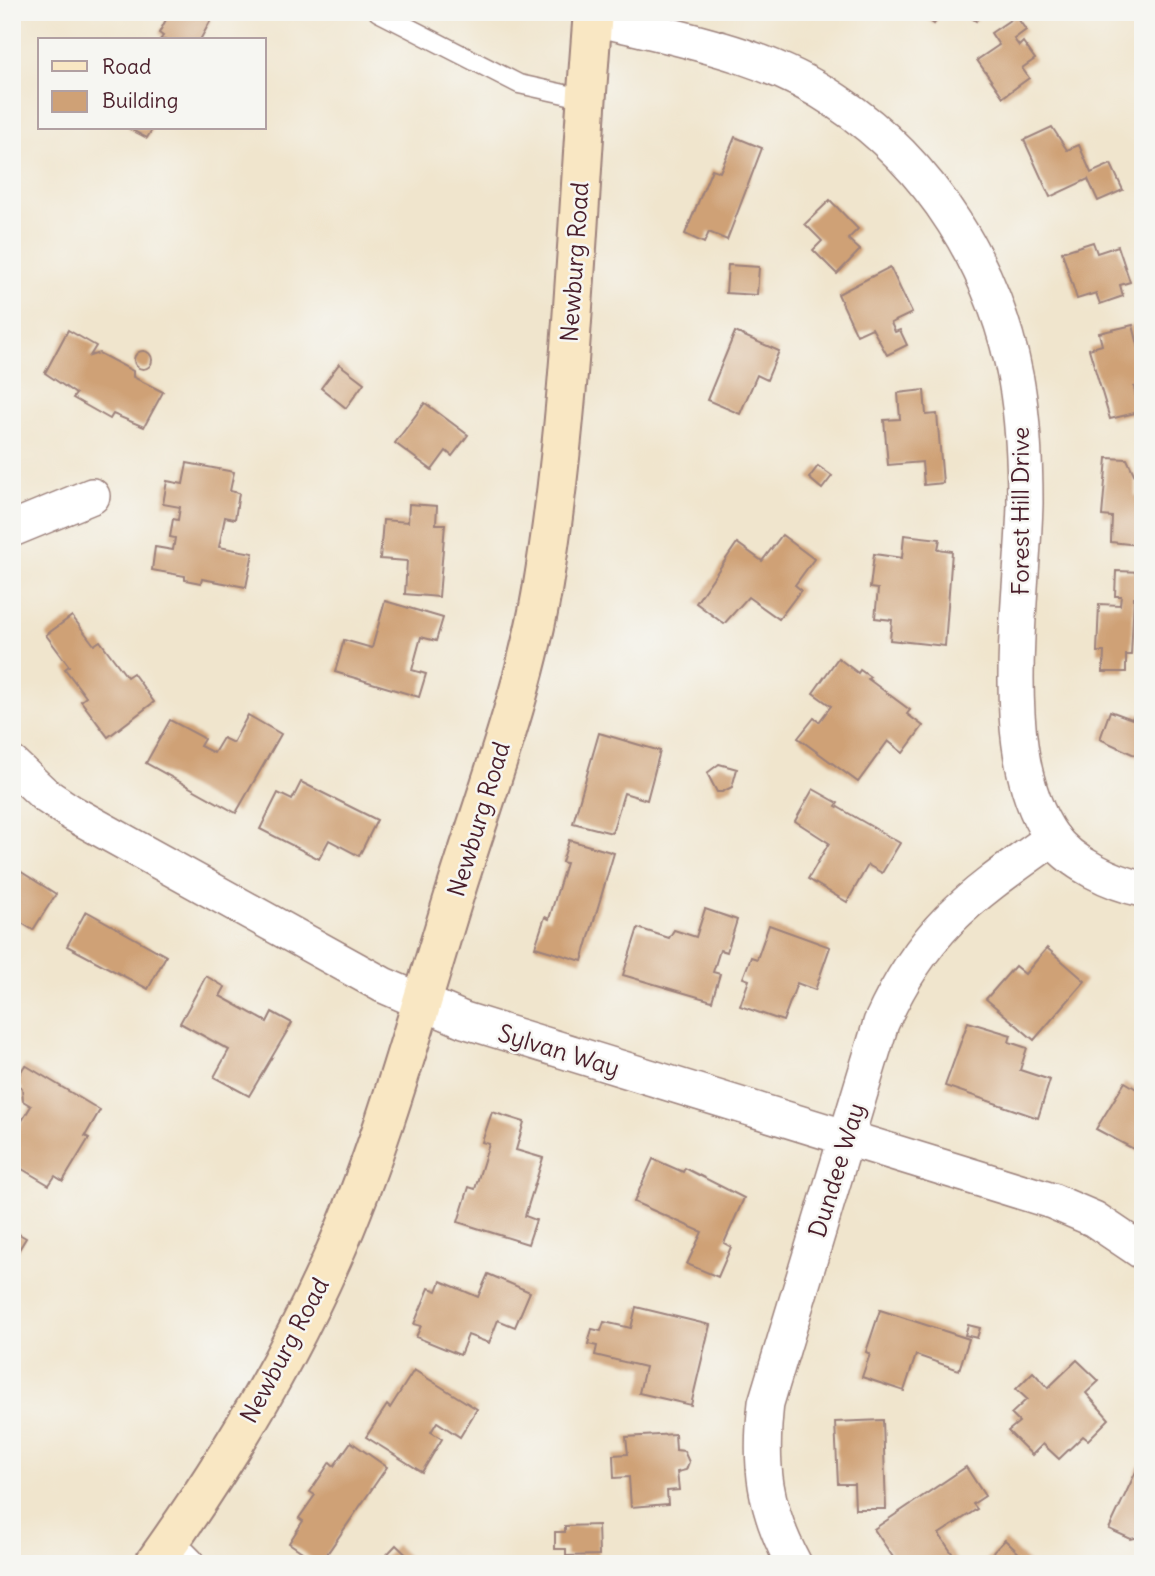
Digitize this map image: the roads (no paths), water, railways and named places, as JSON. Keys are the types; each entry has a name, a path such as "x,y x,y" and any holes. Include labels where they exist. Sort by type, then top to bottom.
{"main road":[{"name":"Newburg Road","path":"170,1558 220,1466 276,1372 332,1260 422,1004 510,717 542,590 557,485 593,15"}],"street":[{"name":"Forest Hill Drive","path":"593,15 773,66 810,85 870,126 901,154 935,194 964,239 994,299 1016,381 1025,500 1016,703 1028,779 1053,838 1098,873 1143,889"},
{"path":"12,529 92,496"},
{"name":"Sylvan Way","path":"12,764 45,795 72,813 422,1004 464,1020 1052,1201 1094,1219 1143,1252"},
{"name":"Dundee Way","path":"794,1564 779,1536 763,1476 761,1443 766,1403 881,1023 909,967 941,926 964,904 1053,838"}],"lane":[{"path":"378,12 519,84 587,99"}]}
